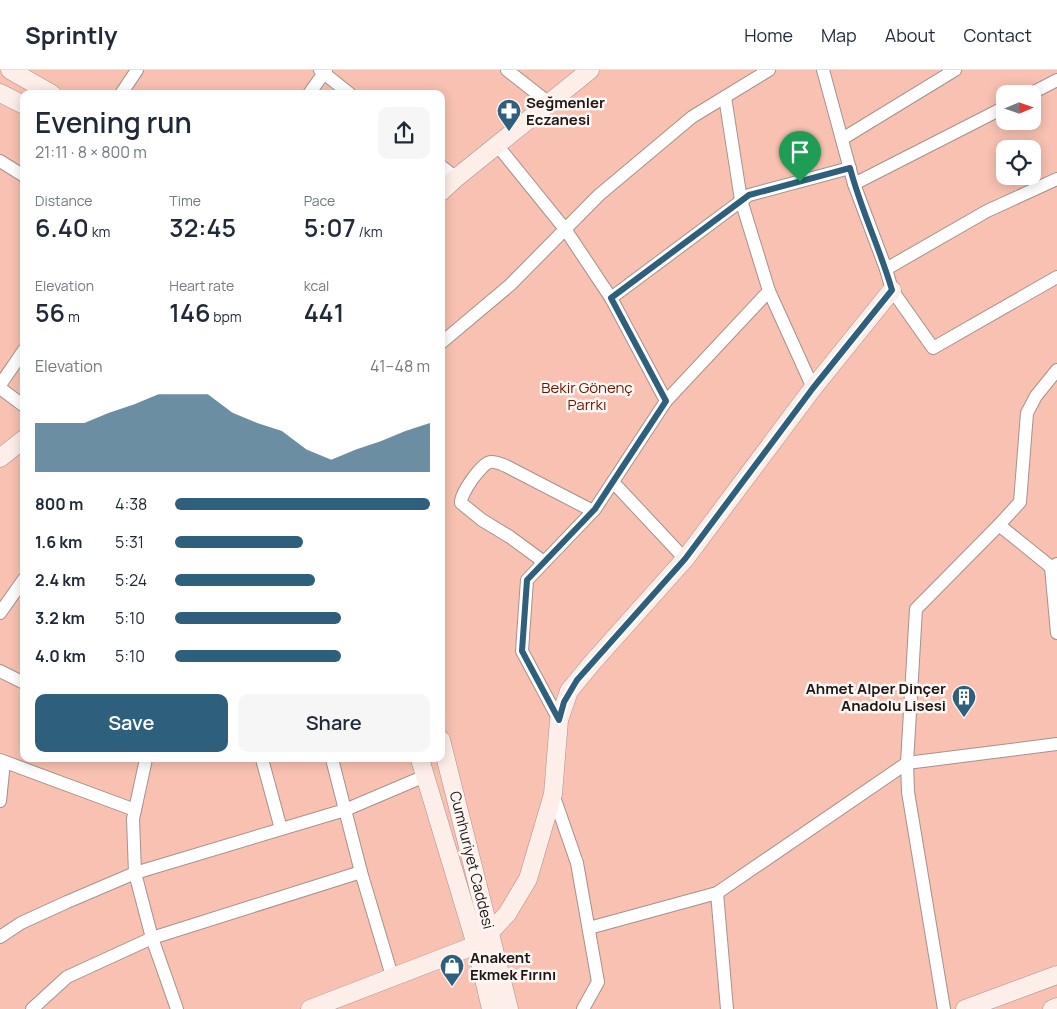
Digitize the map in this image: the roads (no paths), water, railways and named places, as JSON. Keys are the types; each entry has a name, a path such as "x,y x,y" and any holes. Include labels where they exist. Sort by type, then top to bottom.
{"street":[{"path":"10,70 45,90"},
{"path":"124,90 137,70"},
{"path":"507,70 549,103"},
{"path":"445,188 590,70"},
{"path":"445,340 510,285 599,194 692,117 769,70"},
{"path":"823,70 854,184 892,290 933,348 1057,277"},
{"path":"842,139 955,70"},
{"path":"311,90 323,71 345,90"},
{"path":"1041,88 1057,80"},
{"path":"0,93 20,103"},
{"path":"725,97 741,200 769,291 813,388"},
{"path":"854,184 996,112"},
{"path":"497,145 565,229 611,298 666,401"},
{"path":"0,161 20,174"},
{"path":"611,298 749,195 850,168"},
{"path":"445,169 456,178"},
{"path":"886,269 987,211 1057,179"},
{"path":"310,1009 476,945 508,914 528,879 553,794 559,720 564,702 577,680 685,559 813,388 892,290"},
{"path":"559,720 522,651 527,580 593,511 666,401 769,291"},
{"path":"20,356 0,386 20,403"},
{"path":"944,1009 908,792 907,763 916,609 1020,502 1027,413 1036,396 1057,370"},
{"path":"0,458 20,442"},
{"path":"544,562 510,537 482,520 461,503 460,498 485,464 492,461 506,466 593,511"},
{"path":"613,482 685,559"},
{"path":"999,525 1054,565 1057,633"},
{"path":"0,613 20,585"},
{"path":"0,671 20,682"},
{"path":"589,928 717,892 907,763 1057,744"},
{"name":"Cumhuriyet Caddesi","path":"445,756 509,1009"},
{"path":"0,801 2,761 135,810"},
{"path":"145,762 133,819 135,873 152,938 178,1009"},
{"path":"263,762 281,829"},
{"path":"333,762 361,872 392,976"},
{"name":"Cumhuriyet Caddesi","path":"421,762 476,945 491,1009"},
{"path":"0,937 28,920 135,873 345,810 425,776"},
{"path":"553,794 577,863 598,982 583,1009"},
{"path":"32,1009 67,977 152,938 361,872"},
{"path":"717,892 728,1009"},
{"path":"966,1009 1057,975"},
{"path":"1052,1009 1057,1007"}],"place":[{"name":"Seğmenler Eczanesi","path":"509,132"},
{"name":"Ahmet Alper Dinçer Anadolu Lisesi","path":"964,718"},
{"name":"Anakent Ekmek Fırını","path":"452,987"}],"park label":[{"name":"Bekir Gönenç Parrkı","path":"587,396"}]}
